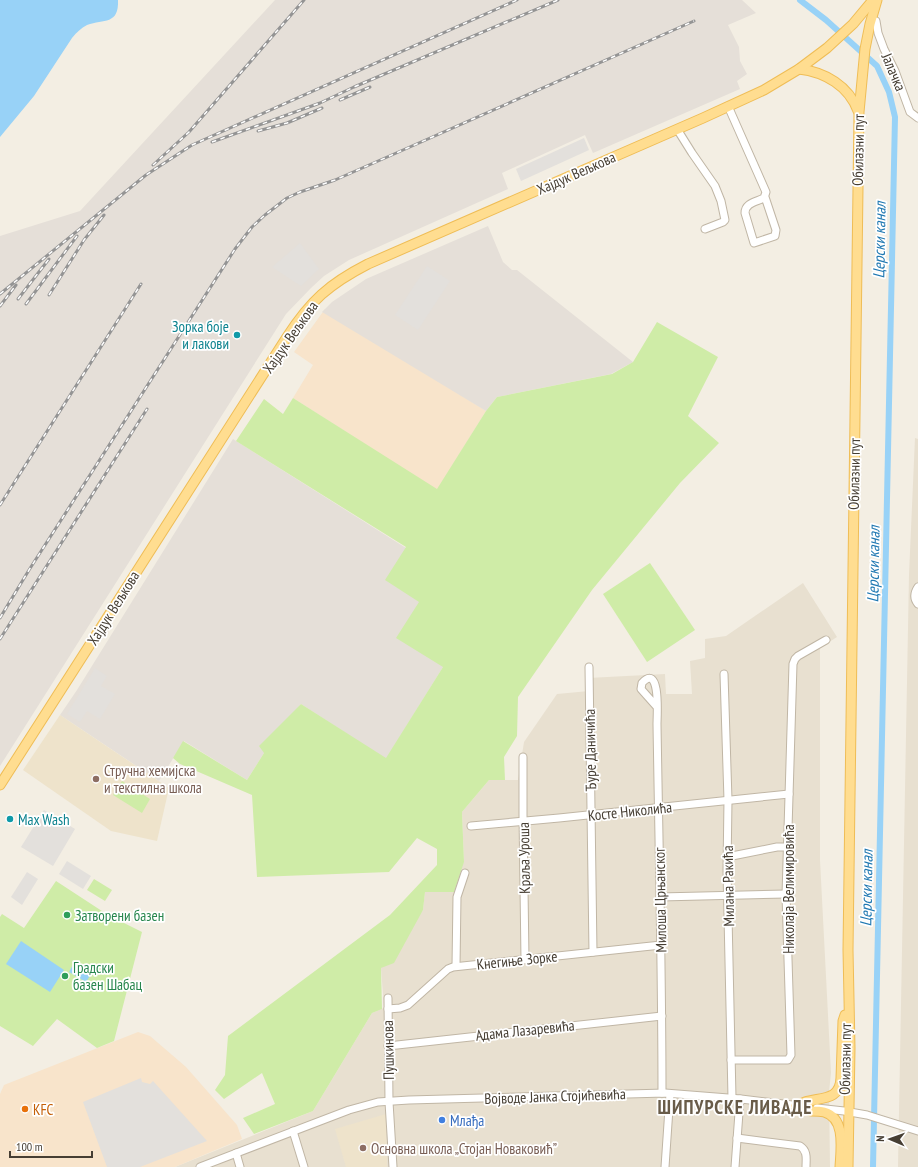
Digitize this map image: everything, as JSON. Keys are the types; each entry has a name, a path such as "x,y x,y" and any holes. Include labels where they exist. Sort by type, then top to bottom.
{"main road":[{"name":"Хајдук Вељкова","path":"0,785 290,332 304,312 316,299 342,279 368,264 764,90 822,53 856,21 873,0"},
{"name":"Обилазни пут","path":"848,1167 845,1015 848,950 859,112 864,49 873,23 877,0"},
{"path":"799,69 814,71 838,84 851,95 859,112"},
{"name":"Обилазни пут","path":"842,1167 850,1040 848,950"},
{"path":"796,1106 805,1102 829,1097 835,1094 839,1087 841,1078 843,1021 845,1015"},
{"path":"796,1106 812,1111 824,1112 834,1117 840,1133 842,1167"}],"street":[{"name":"Јалачка","path":"873,23 895,71 910,112 918,118"},
{"path":"728,106 765,190 776,230 775,236 754,243 745,214 745,209 749,204 766,196"},
{"path":"677,129 715,186 721,202 725,220 705,229"},
{"path":"918,587 914,594 918,604"},
{"name":"Николаја Велимировића","path":"731,1060 788,1060 790,1058 791,1041 786,894 793,661 798,656 826,640"},
{"name":"Ђуре Даничића","path":"589,667 593,952"},
{"name":"Милана Ракића","path":"724,674 728,800 727,857 732,1098"},
{"name":"Милоша Црњанског","path":"657,708 662,1016 666,1094 665,1167"},
{"name":"Краља Уроша","path":"523,757 525,960"},
{"name":"Косте Николића","path":"471,826 789,794"},
{"path":"727,857 777,847 788,847"},
{"path":"456,966 457,897 465,873"},
{"path":"660,897 786,894"},
{"name":"Кнегиње Зорке","path":"388,1009 408,1006 448,969 456,966 661,946"},
{"name":"Пушкинова","path":"388,998 389,1102 393,1167"},
{"name":"Адама Лазаревића","path":"388,1046 662,1016"},
{"name":"Војводе Јанка Стојићевића","path":"200,1167 348,1110 366,1105 389,1102 666,1094 732,1098 846,1111 894,1122 918,1131"},
{"path":"735,1167 740,1099"},
{"path":"293,1131 304,1167"},
{"path":"737,1138 800,1146 804,1148 806,1152 806,1167"},
{"path":"236,1153 240,1167"}],"shaded area":[{"path":"275,0 742,0 756,13 728,25 739,47 740,61 747,74 737,81 740,89 593,153 585,135 502,173 508,189 349,260 324,276 311,288 286,314 0,766 0,236 80,211"},
{"path":"584,138 589,150 521,181 516,169"},
{"path":"488,226 503,262 512,270 517,270 633,362 611,374 497,397 486,411 322,312 332,302 366,279"},
{"path":"300,243 319,269 301,286 272,267"},
{"path":"427,266 450,281 418,330 395,315"},
{"path":"325,309 486,411 437,490 293,398 313,365 294,352"},
{"path":"915,438 918,439 918,1167 898,1167 909,575"},
{"path":"233,439 406,548 419,602 443,667 386,759 301,704 264,753 247,780 184,741 159,781 60,715"},
{"path":"803,583 837,637 820,648 820,860 831,1073 829,1092 830,1167 175,1167 313,1111 372,1013 384,1008 381,968 423,910 425,891 464,862 462,812 489,780 518,780 524,742 557,694 589,691 588,678 665,674 666,694 692,694 690,661 705,658 705,639 726,636"},
{"path":"95,668 107,676 101,686 115,694 100,719 87,711 80,722 67,714"},
{"name":"Стручна хемијска и текстилна школа","path":"60,715 169,788 157,841 111,831 23,770"},
{"path":"44,810 75,829 53,866 21,847"},
{"path":"67,861 91,876 83,889 59,874"},
{"path":"27,872 38,879 22,905 11,897"},
{"path":"138,1032 150,1036 186,1067 237,1125 242,1139 175,1167 0,1167 0,1094 4,1085"},
{"path":"141,1078 142,1082 150,1084 153,1081 207,1141 140,1167 107,1167 83,1102"},
{"name":"Основна школа „Стојан Новаковић”","path":"386,1114 387,1167 346,1167 335,1129"}],"green space":[{"path":"657,322 718,357 688,416 719,443 680,483 592,590 518,697 517,736 504,757 505,780 489,780 462,812 464,862 454,892 425,892 423,910 394,963 381,968 382,1009 372,1013 313,1111 254,1134 243,1118 275,1104 262,1073 224,1099 215,1090 225,1075 228,1036 390,915 437,865 437,849 417,838 389,872 257,877 252,795 180,764 173,758 183,741 247,780 264,753 259,746 301,704 386,758 443,667 396,638 419,602 385,580 406,547 236,441 264,399 283,414 293,398 437,489 486,411 497,397 612,374 633,362"},
{"path":"650,563 695,630 647,662 603,594"},
{"path":"122,781 150,799 142,813 113,795"},
{"path":"94,879 112,890 105,901 87,890"},
{"name":"Градски базен Шабац","path":"56,881 108,915 142,932 114,1041 97,1048 57,1019 33,1046 0,1026 0,917 2,914 24,928"}],"water":[{"path":"0,0 118,0 118,8 113,17 109,20 87,25 72,38 34,96 0,137"},
{"path":"21,941 64,970 50,992 6,964"},
{"path":"75,961 93,971 86,982 69,972"}],"waterway":[{"name":"Церски канал","path":"800,0 826,20 877,66 889,92 895,117 873,1167"}],"railway":[{"path":"153,165 189,132 304,0"},
{"path":"0,294 146,175 192,145 517,0"},
{"path":"212,142 320,103 558,0"},
{"path":"0,618 29,570 235,249 252,227 265,215 287,198 300,192 335,180 694,21"},
{"path":"340,100 370,87"},
{"path":"258,131 287,123 322,108"},
{"path":"49,295 84,240 104,215"},
{"path":"26,304 77,236"},
{"path":"18,299 49,259"},
{"path":"0,505 141,284"},
{"path":"0,306 16,285"},
{"path":"0,639 147,409"}],"place":[{"name":"Зорка боје и лакови","path":"237,335"},
{"name":"Стручна хемијска и текстилна школа","path":"96,779"},
{"name":"Max Wash","path":"10,819"},
{"name":"Затворени базен","path":"67,915"},
{"name":"Градски базен Шабац","path":"65,976"},
{"name":"KFC","path":"25,1109"},
{"name":"Млађа","path":"442,1120"},
{"name":"Основна школа „Стојан Новаковић”","path":"363,1148"}],"district":[{"name":"ШИПУРСКЕ ЛИВАДЕ","path":"735,1107"}]}
